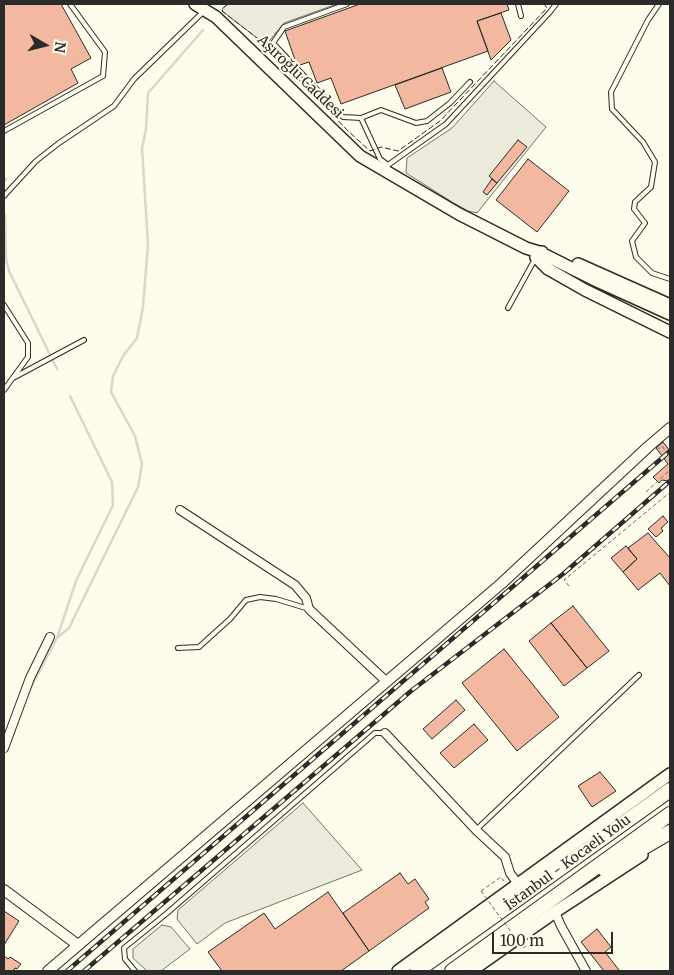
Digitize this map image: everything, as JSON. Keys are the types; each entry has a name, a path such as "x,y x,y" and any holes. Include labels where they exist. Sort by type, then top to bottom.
{"highway":[{"path":"622,824 670,780"},
{"name":"İstanbul - Kocaeli Yolu","path":"417,971 670,790"},
{"path":"452,971 670,814"},
{"path":"559,893 606,870 670,832"}],"main road":[{"name":"Aşıroğlu Caddesi","path":"204,6 360,156 386,168 459,214 537,254"},
{"path":"537,254 553,252 670,304"},
{"path":"537,254 670,323"},
{"path":"537,254 548,269 584,290 670,332"},
{"path":"596,284 670,314"},
{"path":"48,971 502,583 648,446 670,428"},
{"path":"398,971 670,774"},
{"path":"471,971 555,912 670,836"},
{"path":"4,890 78,945"}],"street":[{"path":"180,510 295,585 306,598 309,609 387,682"},
{"path":"4,748 30,678 50,637"},
{"path":"385,733 476,830 506,857 510,873 518,884"},
{"path":"555,912 586,971"}],"lane":[{"path":"4,131 104,76 105,52 70,4"},
{"path":"347,4 284,27 273,43 343,117 361,118 381,110 416,122 427,121 450,103 470,82"},
{"path":"518,4 521,16"},
{"path":"361,118 386,168 446,124 556,4"},
{"path":"658,4 612,92 612,110 643,142 655,162 650,187 635,202 634,209 646,223 632,241 636,257 652,273 670,279"},
{"path":"4,196 36,161 114,106 134,79 204,6"},
{"path":"508,308 537,254"},
{"path":"4,305 28,343 28,357 4,390"},
{"path":"12,378 84,340"},
{"path":"178,648 198,647 230,619 246,600 260,597 276,599 309,609"},
{"path":"476,830 639,675"},
{"path":"136,971 125,959 124,948 166,914 375,733 385,733"}],"path":[{"path":"657,450 662,446 670,457"},
{"path":"646,492 670,470"},
{"path":"569,586 564,580 670,494"},
{"path":"501,877 481,891 523,948 539,937"}],"shaded area":[{"path":"228,4 337,4 284,23 266,45 222,11"},
{"path":"494,81 546,127 477,213 468,211 452,202 406,173 407,158 452,128"},
{"path":"303,803 362,870 225,923 197,944 177,919 178,910"},
{"path":"162,925 171,927 190,949 161,971 147,971 133,958 133,949"}],"building":[{"path":"4,4 61,4 91,58 71,69 78,83 4,125"},
{"path":"360,4 507,4 509,10 477,21 488,51 341,104 331,78 317,83 309,62 297,66 285,31"},
{"path":"501,13 511,40 491,60 477,21"},
{"path":"442,68 451,92 405,109 395,85"},
{"path":"518,140 527,147 497,183 489,176"},
{"path":"528,159 569,191 537,232 496,200"},
{"path":"492,179 497,183 487,195 483,192"},
{"path":"663,442 670,451 670,479 668,481 662,480 659,483 653,477 668,464 656,448"},
{"path":"663,516 668,522 661,528 663,531 656,537 648,529"},
{"path":"648,533 670,558 670,586 660,573 638,590 623,572 637,559 628,548"},
{"path":"626,546 637,559 623,572 611,558"},
{"path":"573,606 609,651 587,668 551,623"},
{"path":"551,623 587,668 564,686 529,641"},
{"path":"504,649 559,717 517,751 462,683"},
{"path":"456,700 465,710 432,739 423,729"},
{"path":"474,724 488,740 454,768 440,753"},
{"path":"600,772 616,791 592,807 578,786"},
{"path":"400,873 408,884 415,879 429,899 425,902 429,908 369,951 343,913"},
{"path":"328,892 369,951 341,971 222,971 208,952 264,913 275,929"},
{"path":"4,911 19,921 4,945"},
{"path":"597,929 611,947 605,952 619,970 604,971 581,942"},
{"path":"4,956 8,959 10,957 21,964 13,971 4,971"}],"waterway":[{"path":"57,638 69,628 138,487 142,464 135,436 111,392 113,376 123,356 137,338 143,307 148,245 142,148 146,129 148,93 203,30"},
{"path":"5,215 6,259 9,271 57,369"},
{"path":"28,693 57,638 76,581 113,505 112,482 70,396"}],"railway":[{"path":"67,971 670,451"},
{"path":"84,971 411,691 563,574 670,481"}],"fence":[{"path":"228,4 222,11 266,45 348,131 370,151 381,147 398,151 440,121 547,8 544,4"}]}
